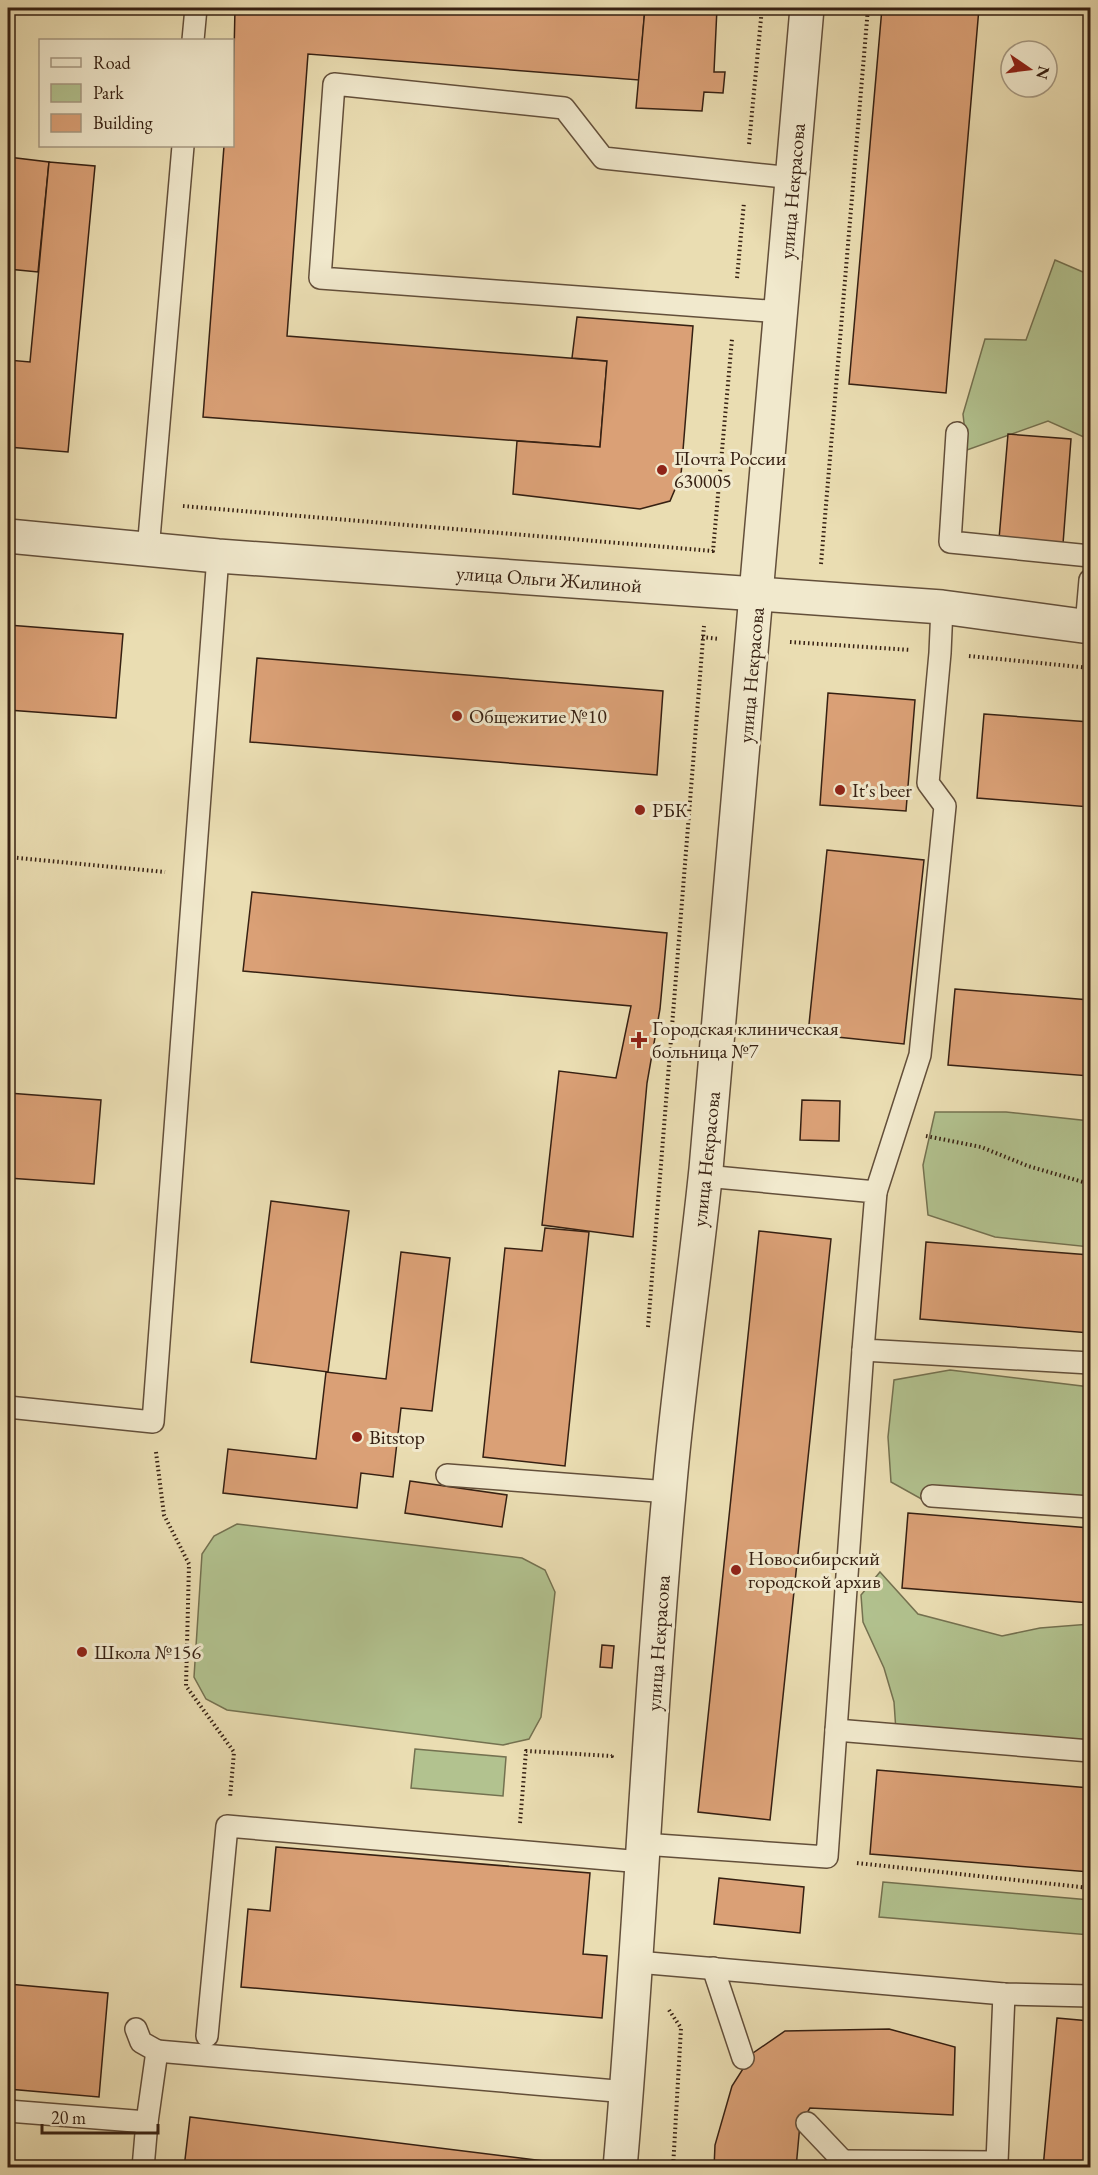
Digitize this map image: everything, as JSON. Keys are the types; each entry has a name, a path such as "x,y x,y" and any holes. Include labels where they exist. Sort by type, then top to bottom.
{"street":[{"name":"улица Некрасова","path":"620,2168 637,1962 642,1853 669,1492 705,1176 759,594 807,8"},
{"name":"улица Ольги Жилиной","path":"8,536 218,556 942,607 1088,627"}],"lane":[{"path":"193,39 196,8"},
{"path":"782,312 320,278 334,84 564,108 603,158 793,178"},
{"path":"148,550 183,147"},
{"path":"957,432 950,542 1090,556"},
{"path":"8,1407 153,1422 218,556"},
{"path":"1088,627 1090,580"},
{"path":"207,2036 227,1826 642,1853 826,1857 876,1192 920,1055 945,806 928,783 942,607"},
{"path":"705,1176 876,1192"},
{"path":"863,1350 1090,1363"},
{"path":"447,1475 669,1492"},
{"path":"932,1496 1090,1507"},
{"path":"836,1730 1090,1750"},
{"path":"637,1962 1004,1994 1090,1996"},
{"path":"712,1968 743,2058"},
{"path":"807,2123 843,2164 997,2165 1004,1994"},
{"path":"136,2030 141,2042 157,2051 627,2092"},
{"path":"143,2168 157,2051"},
{"path":"8,2111 147,2122"}],"path":[{"path":"818,597 868,8"},
{"path":"152,503 713,551 735,309"},
{"path":"8,857 194,875"},
{"path":"896,1130 981,1147 1028,1166 1090,1184"},
{"path":"153,1422 164,1515 189,1564 186,1686 234,1752 227,1826"},
{"path":"826,1857 873,1866 1090,1888"},
{"path":"669,2009 681,2028 673,2168"}],"green space":[{"path":"1055,260 1090,275 1090,450 1084,437 1048,421 967,450 963,414 985,339 1026,340"},
{"path":"935,1112 1006,1112 1090,1121 1090,1247 995,1237 928,1215 923,1165"},
{"path":"950,1370 1090,1387 1090,1509 925,1501 891,1482 888,1437 894,1380"},
{"path":"237,1524 522,1558 545,1570 555,1592 541,1717 529,1739 503,1745 227,1710 206,1699 194,1677 202,1554 214,1536"},
{"path":"880,1572 918,1614 1002,1636 1040,1628 1090,1624 1090,1753 897,1746 894,1702 884,1668 863,1622 861,1595"},
{"path":"415,1749 506,1757 503,1796 411,1788"},
{"path":"883,1882 1090,1900 1090,1935 879,1917"}],"building":[{"path":"235,8 645,8 639,80 308,54 287,336 607,361 600,447 203,417 224,147 234,147"},
{"path":"645,8 717,8 714,72 725,72 723,93 704,92 702,111 636,108"},
{"path":"882,8 979,8 946,393 849,384"},
{"path":"8,157 49,162 38,272 8,269"},
{"path":"49,162 95,166 68,452 8,447 8,360 30,362"},
{"path":"577,317 693,326 681,475 670,501 640,509 513,494 517,441 600,447 607,361 572,358"},
{"path":"1008,434 1071,439 1063,544 999,539"},
{"path":"8,625 123,634 116,718 8,710"},
{"name":"Общежитие №10","path":"257,658 663,691 657,775 250,742"},
{"path":"828,693 915,700 906,811 820,805"},
{"path":"984,714 1090,722 1090,807 977,798"},
{"path":"827,850 924,860 904,1044 808,1034"},
{"name":"Городская клиническая больница №7","path":"252,892 667,933 660,1009 647,1083 633,1237 542,1225 559,1071 616,1078 631,1006 243,971"},
{"path":"955,989 1090,1000 1090,1076 948,1065"},
{"path":"8,1093 101,1100 94,1184 8,1178"},
{"path":"802,1100 840,1101 839,1141 800,1140"},
{"path":"271,1201 349,1211 328,1372 251,1362"},
{"path":"545,1228 589,1232 565,1466 483,1457 505,1248 542,1251"},
{"path":"759,1231 831,1239 770,1820 698,1812"},
{"path":"926,1242 1090,1255 1090,1333 920,1319"},
{"path":"401,1252 450,1258 432,1411 401,1408 393,1477 361,1473 357,1508 223,1493 228,1449 316,1459 326,1372 386,1379"},
{"path":"410,1481 507,1495 502,1527 405,1513"},
{"path":"908,1513 1090,1528 1090,1603 902,1588"},
{"path":"602,1645 614,1646 612,1668 600,1667"},
{"path":"877,1770 1090,1788 1090,1872 870,1854"},
{"path":"276,1847 590,1873 583,1954 607,1956 602,2018 241,1987 248,1909 270,1911"},
{"path":"719,1878 804,1887 800,1933 714,1924"},
{"path":"8,1984 108,1993 99,2097 8,2089"},
{"path":"1057,2018 1090,2021 1090,2168 1043,2168"},
{"path":"889,2029 955,2047 953,2115 810,2108 800,2124 796,2168 714,2168 715,2145 732,2086 753,2053 785,2031"},
{"path":"190,2117 568,2164 568,2168 184,2168"}],"place":[{"name":"Почта России 630005","path":"662,470"},
{"name":"Общежитие №10","path":"457,716"},
{"name":"It's beer","path":"840,790"},
{"name":"РБК","path":"640,810"},
{"name":"Городская клиническая больница №7","path":"639,1040"},
{"name":"Bitstop","path":"357,1437"},
{"name":"Новосибирский городской архив","path":"736,1570"},
{"name":"Школа №156","path":"82,1652"}]}
